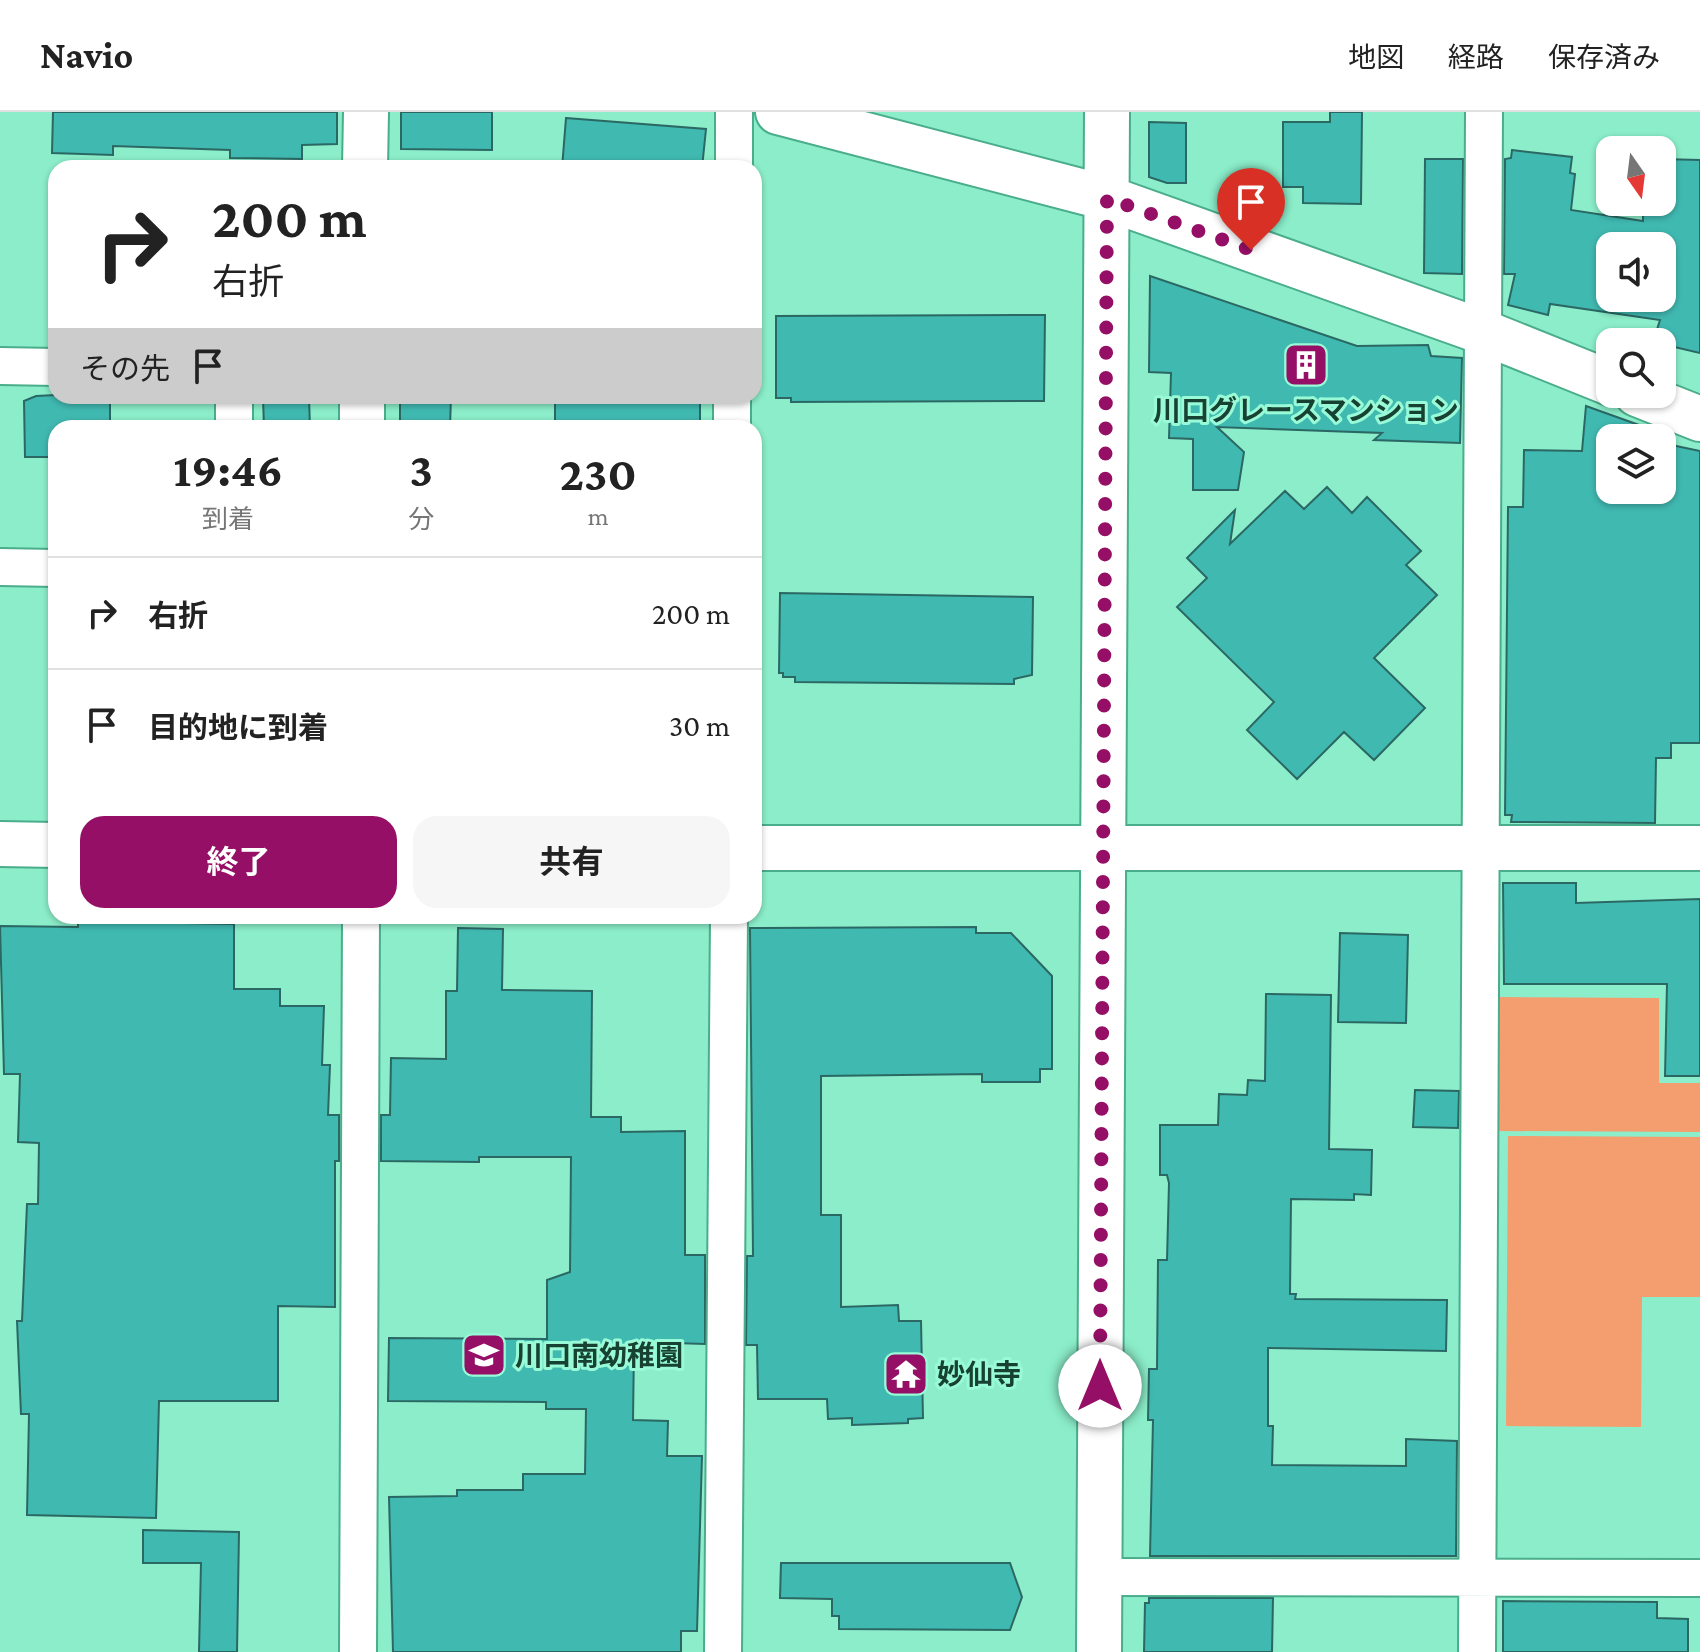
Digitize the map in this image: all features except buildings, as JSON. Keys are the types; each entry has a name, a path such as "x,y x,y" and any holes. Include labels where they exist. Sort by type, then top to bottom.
{"street":[{"path":"365,160 366,112"},
{"path":"734,112 734,160"},
{"path":"778,112 1107,198 1483,332 1596,377"},
{"path":"1099,1652 1107,112"},
{"path":"1477,1652 1484,112"},
{"path":"0,366 48,367"},
{"path":"1672,408 1700,419"},
{"path":"0,567 48,568"},
{"path":"0,844 48,845"},
{"path":"762,848 1700,848"},
{"path":"358,1652 361,924"},
{"path":"723,1652 729,924"},
{"path":"1100,1577 1700,1578"}],"shaded area":[{"path":"1499,997 1659,998 1659,1083 1700,1083 1700,1132 1499,1131"},
{"path":"1508,1136 1700,1137 1700,1297 1642,1297 1641,1427 1506,1426"}],"place":[{"name":"川口グレースマンション","path":"1306,365"},
{"name":"川口南幼稚園","path":"484,1355"},
{"name":"妙仙寺","path":"906,1374"}],"route":[{"path":"1100,1386 1107,198 1251,250"}]}
